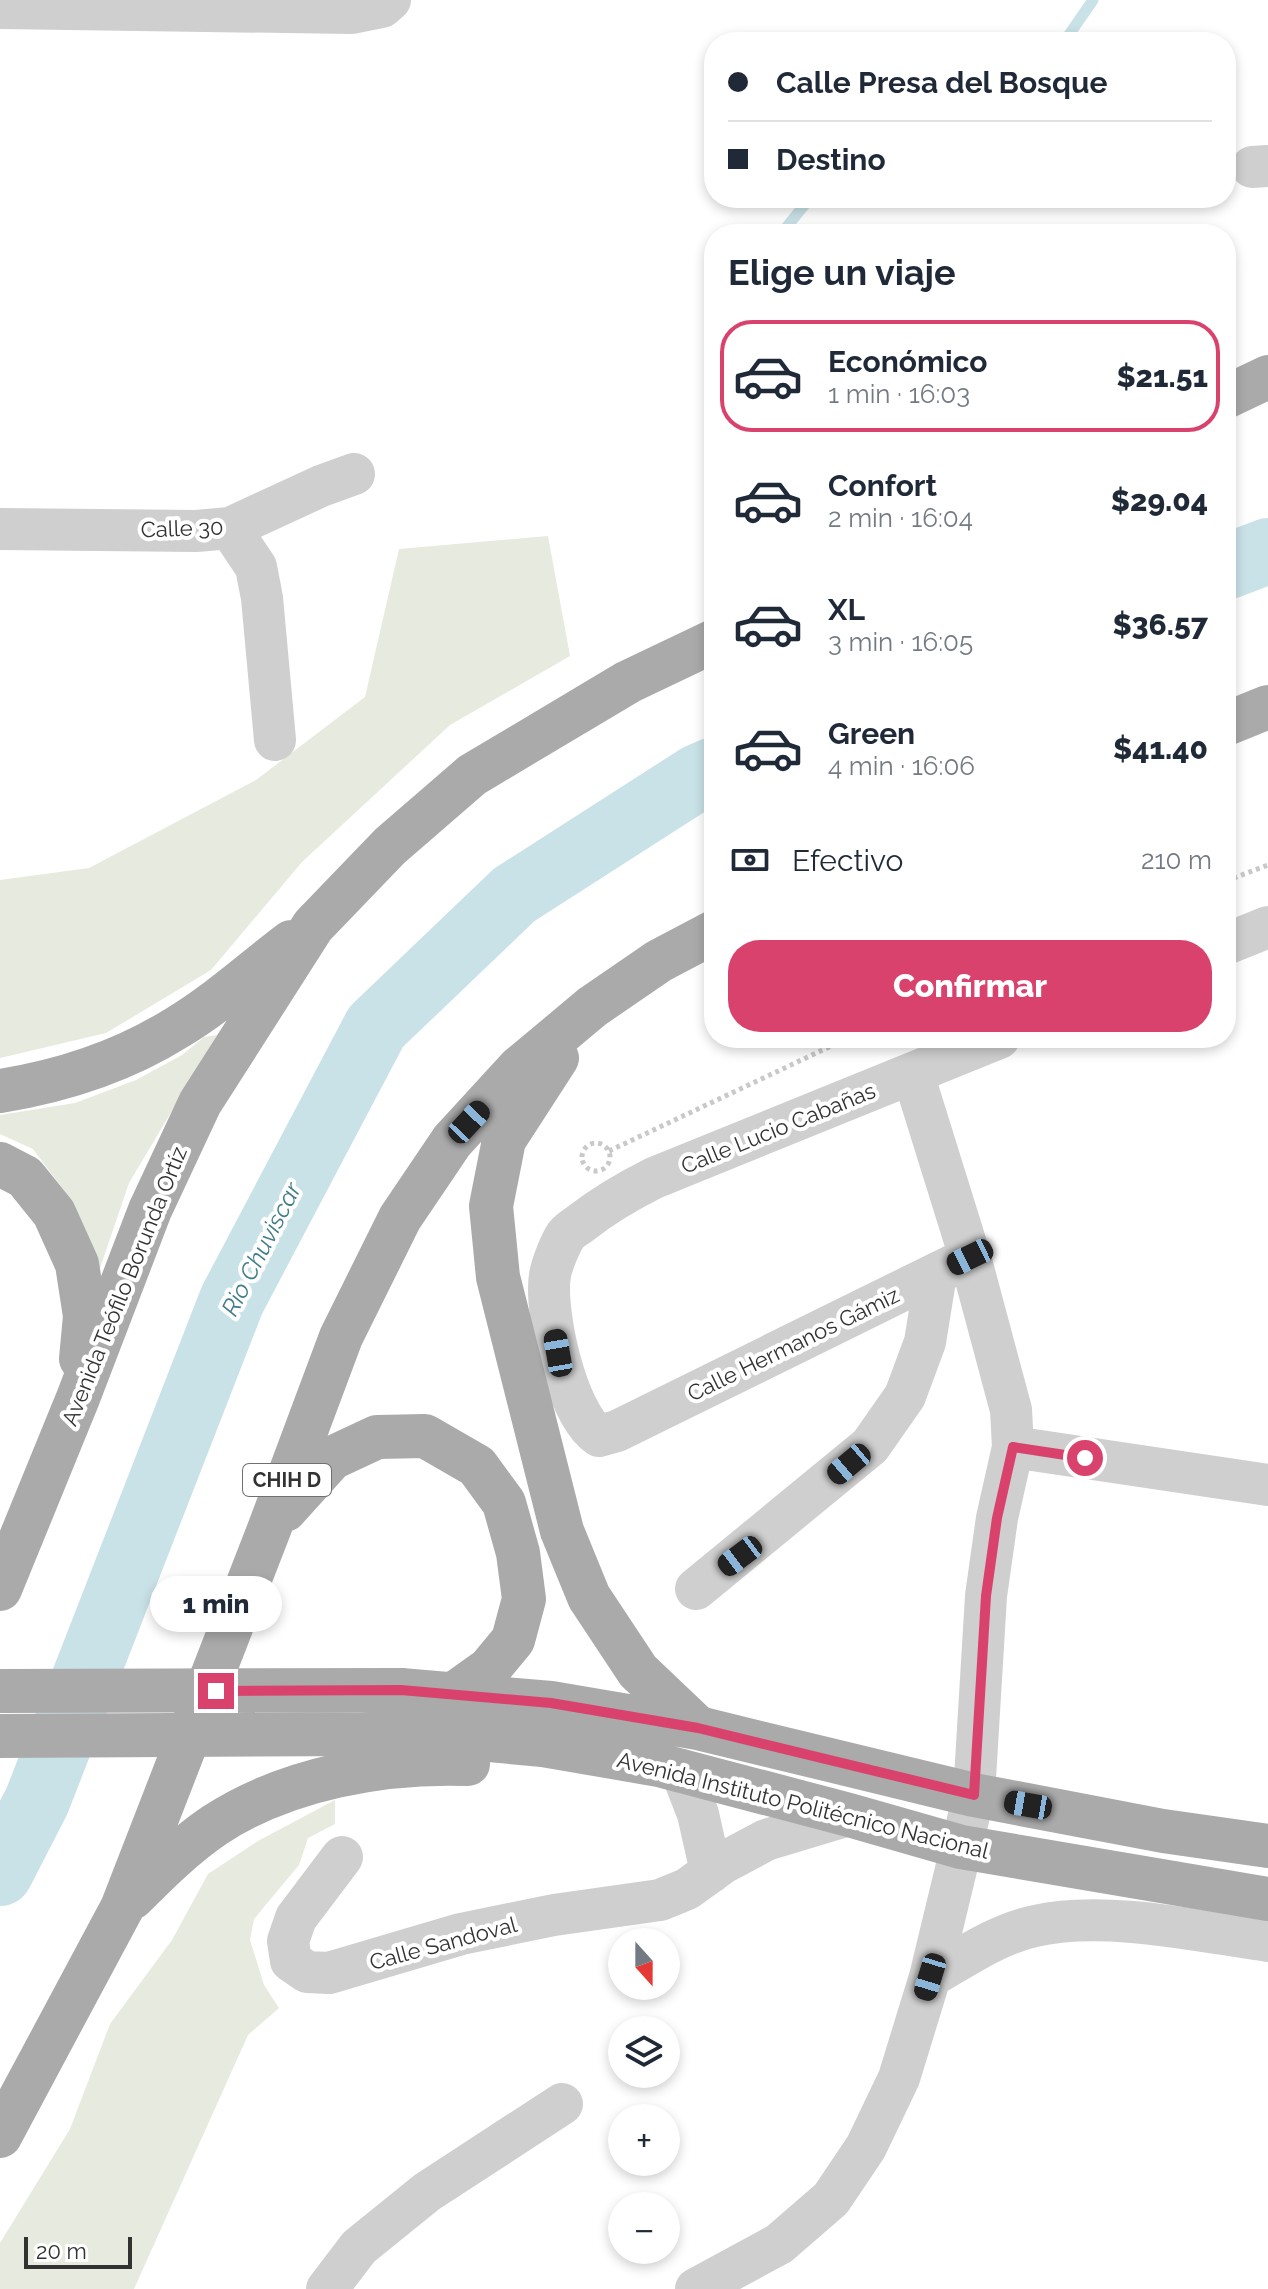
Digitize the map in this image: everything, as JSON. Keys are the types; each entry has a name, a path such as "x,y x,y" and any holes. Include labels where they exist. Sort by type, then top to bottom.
{"main road":[{"path":"1236,392 1268,377"},
{"name":"Avenida Teófilo Borunda Ortíz","path":"0,1589 150,1210 200,1103 313,926 390,846 472,775 628,682 704,646"},
{"path":"1236,720 1268,707"},
{"path":"0,1091 40,1085 113,1061 166,1034 313,926"},
{"name":"CHIH D","path":"0,2136 122,1908 341,1337 400,1218 452,1141 519,1068 592,1007 659,961 704,937"},
{"path":"592,1007 504,1140 491,1206 498,1277 562,1531 589,1597 638,1671 698,1728"},
{"path":"0,1164 25,1177 54,1213 77,1264 85,1316 78,1398"},
{"path":"270,1527 332,1458 377,1437 425,1436 477,1466 504,1503 518,1553 524,1599 513,1640 489,1669 454,1694"},
{"name":"Avenida Instituto Politécnico Nacional","path":"0,1691 401,1690 551,1703 698,1728 974,1795 1163,1831 1268,1846"},
{"name":"Avenida Instituto Politécnico Nacional","path":"0,1736 423,1734 543,1745 670,1767 961,1847 1268,1899"},
{"path":"122,1908 176,1855 218,1824 283,1791 351,1771 426,1762 670,1767"}],"street":[{"path":"0,8 371,6"},
{"name":"Calle 30","path":"0,529 196,531 230,528 354,474"},
{"path":"230,528 256,567 262,598 275,740"},
{"path":"1236,940 1268,927"},
{"name":"Calle Lucio Cabañas","path":"617,1431 599,1436 587,1428 577,1410 558,1353 551,1311 550,1274 567,1234 609,1200 654,1178 975,1048"},
{"path":"696,2289 779,2244 831,2199 866,2147 899,2078 930,1977 974,1795 986,1596 997,1518 1013,1447 1011,1410 953,1266 913,1074"},
{"path":"696,1589 870,1446 905,1396 953,1266"},
{"name":"Calle Hermanos Gámiz","path":"617,1431 953,1266"},
{"path":"1013,1447 1268,1485"},
{"path":"670,1767 698,1814 711,1872"},
{"name":"Calle Sandoval","path":"342,1857 296,1918 288,1941 291,1961 307,1972 329,1973 461,1934 554,1915 660,1900 687,1889 766,1840 849,1815"},
{"path":"930,1977 996,1940 1034,1926 1077,1920 1138,1923 1268,1941"},
{"path":"327,2289 359,2247 427,2192 562,2104"}],"path":[{"path":"1236,877 1268,865"},
{"path":"609,1151 827,1048"},
{"path":"603,1144 609,1151 610,1160 602,1171 592,1171 585,1166 582,1157 589,1145 603,1144"}],"shaded area":[{"path":"548,536 570,656 450,725 302,862 211,970 106,1033 0,1058 0,880 89,868 256,780 365,697 399,549"},
{"path":"217,1035 129,1183 94,1286 88,1240 74,1204 33,1149 0,1134 0,1115 75,1103 136,1080 182,1055 204,1037"},
{"path":"335,1800 335,1824 308,1838 299,1865 254,1919 250,1940 264,1985 279,2008 248,2035 134,2289 0,2289 0,2243 70,2129 110,2024 172,1940 208,1874 258,1841"}],"waterway":[{"path":"1071,32 1093,0"},
{"path":"789,224 802,208"},
{"name":"Rio Chuviscar","path":"1236,563 1268,551"},
{"name":"Rio Chuviscar","path":"0,1873 37,1801 232,1300 376,1027 514,895 704,774"}],"route":[{"path":"216,1691 401,1690 551,1703 698,1728 974,1795 986,1596 997,1518 1013,1447 1085,1458"}]}
